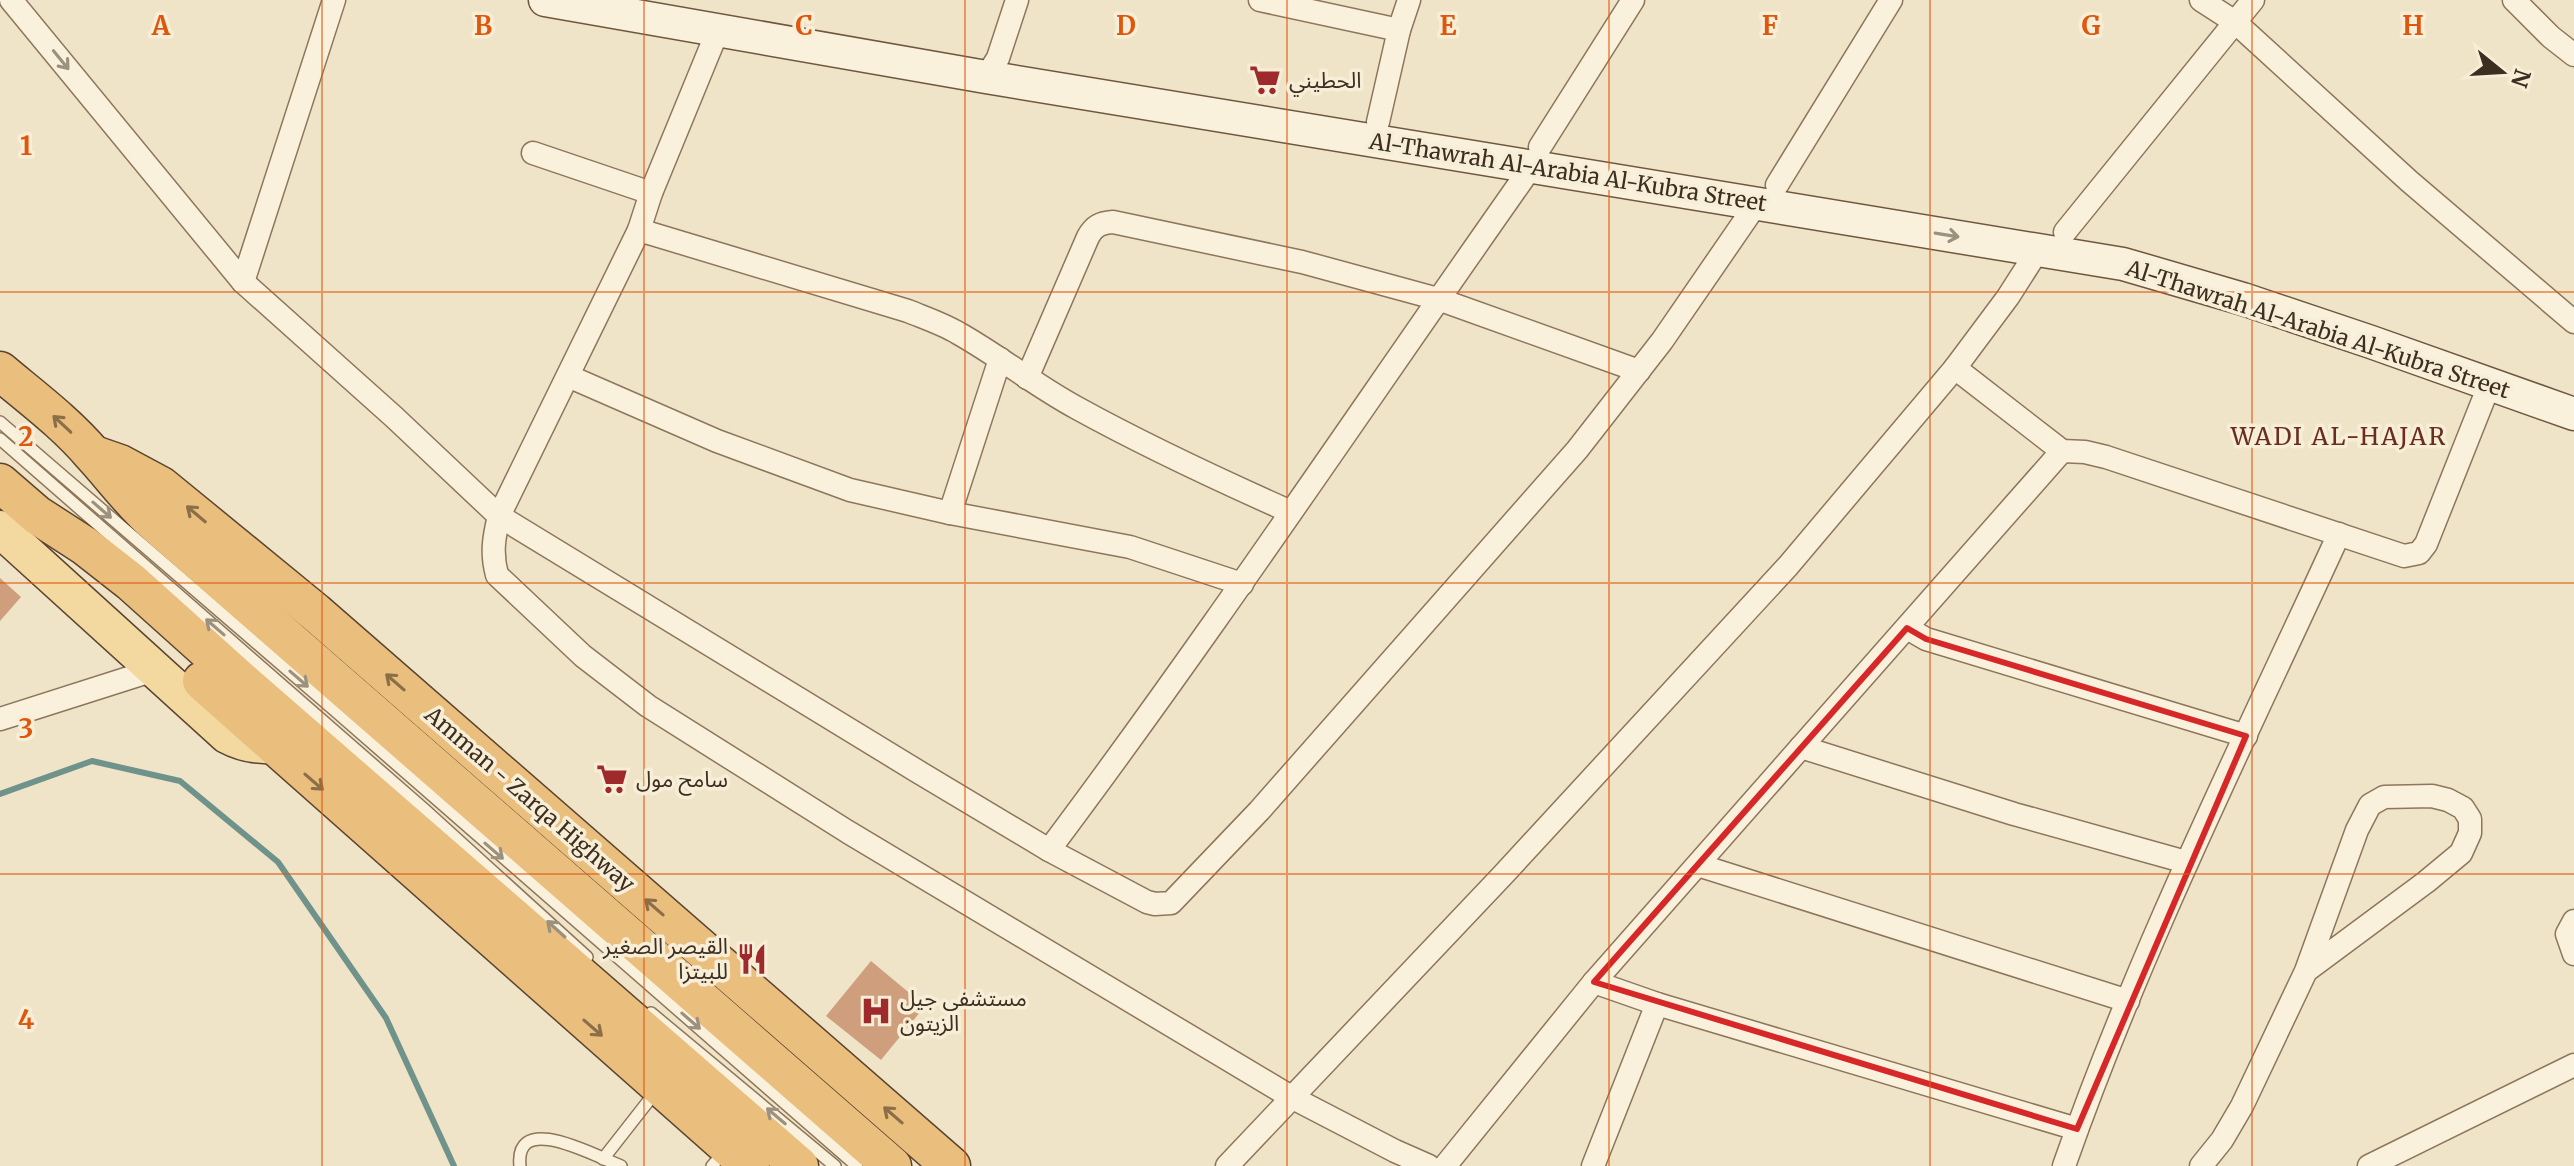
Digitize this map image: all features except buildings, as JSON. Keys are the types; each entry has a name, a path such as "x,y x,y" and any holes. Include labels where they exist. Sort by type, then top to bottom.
{"highway":[{"name":"Amman - Zarqa Highway","path":"0,371 93,454 122,491 156,524 892,1166"},
{"name":"Amman - Zarqa Highway","path":"93,454 120,464 161,486 293,594 951,1166"},
{"path":"0,483 37,515 85,546 131,582 799,1166"},
{"path":"37,515 73,565 272,745 660,1086 730,1160"}],"main road":[{"name":"Al-Thawrah Al-Arabia Al-Kubra Street","path":"545,0 718,30 1378,122 1536,156"},
{"name":"Al-Thawrah Al-Arabia Al-Kubra Street","path":"669,0 992,68 1767,194 2065,232 2218,273 2574,396"},
{"name":"Al-Thawrah Al-Arabia Al-Kubra Street","path":"1767,194 2144,269 2243,299 2574,414"},
{"path":"0,529 227,735 241,743 272,745"}],"street":[{"path":"11,0 243,282 499,516 1049,850 1147,902 1171,903 1259,811 1557,474 1639,371 1767,194 1891,0"},
{"path":"243,282 334,0"},
{"path":"992,68 1017,0"},
{"path":"1260,0 1399,30"},
{"path":"1378,122 1409,0"},
{"path":"1049,850 1242,584 1438,299 1536,156 1633,0"},
{"path":"2201,0 2235,22 2409,181 2574,322"},
{"path":"2065,232 2253,0"},
{"path":"2514,0 2574,55"},
{"path":"718,30 651,193 639,230 499,516 492,558 497,575 583,656 648,706 848,832 1291,1097 1429,1166"},
{"path":"533,153 651,193"},
{"path":"1027,378 1088,237 1093,228 1101,223 1113,222 1302,262 1438,299 1639,371"},
{"path":"639,230 908,311 956,331 1076,408 1291,512"},
{"path":"1227,1166 1788,566 1955,368 2008,297 2038,250"},
{"path":"950,513 1000,359"},
{"path":"1955,368 2062,451 2106,457 2404,556 2419,553 2431,533 2490,383"},
{"path":"568,376 717,441 850,490 950,513 1130,547 1242,584"},
{"path":"1445,1166 1594,982 2062,451"},
{"path":"2064,1166 2186,862 2339,534"},
{"path":"1907,628 1926,639 2246,736"},
{"path":"0,719 154,670"},
{"path":"1801,747 2014,814 2186,862"},
{"path":"2201,1166 2222,1140 2242,1106 2306,971 2357,830 2370,805 2384,797 2432,796 2463,808 2470,819 2470,833 2461,853 2306,971"},
{"path":"1698,865 2128,1001"},
{"path":"2574,921 2567,934 2574,954"},
{"path":"1594,982 1657,1004 2077,1129"},
{"path":"1593,1166 1657,1004"},
{"path":"2369,1166 2574,1065"}],"lane":[{"path":"0,422 857,1166"},
{"path":"0,439 414,800 598,967"},
{"path":"645,1008 835,1166"},
{"path":"603,1159 660,1086"},
{"path":"520,1166 522,1148 537,1138 555,1140 621,1166"}],"highlighted area":[{"path":"1907,628 1926,639 2246,736 2077,1129 1594,982"}],"waterway":[{"path":"0,794 92,761 180,781 278,862 386,1018 454,1166"}],"place":[{"name":"الحطيني","path":"1265,80"},
{"name":"سامح مول","path":"612,779"},
{"name":"القيصر الصغير للبيتزا","path":"752,959"},
{"name":"مستشفى جيل الزيتون","path":"876,1011"}],"district":[{"name":"WADI AL-HAJAR","path":"2339,437"}]}
